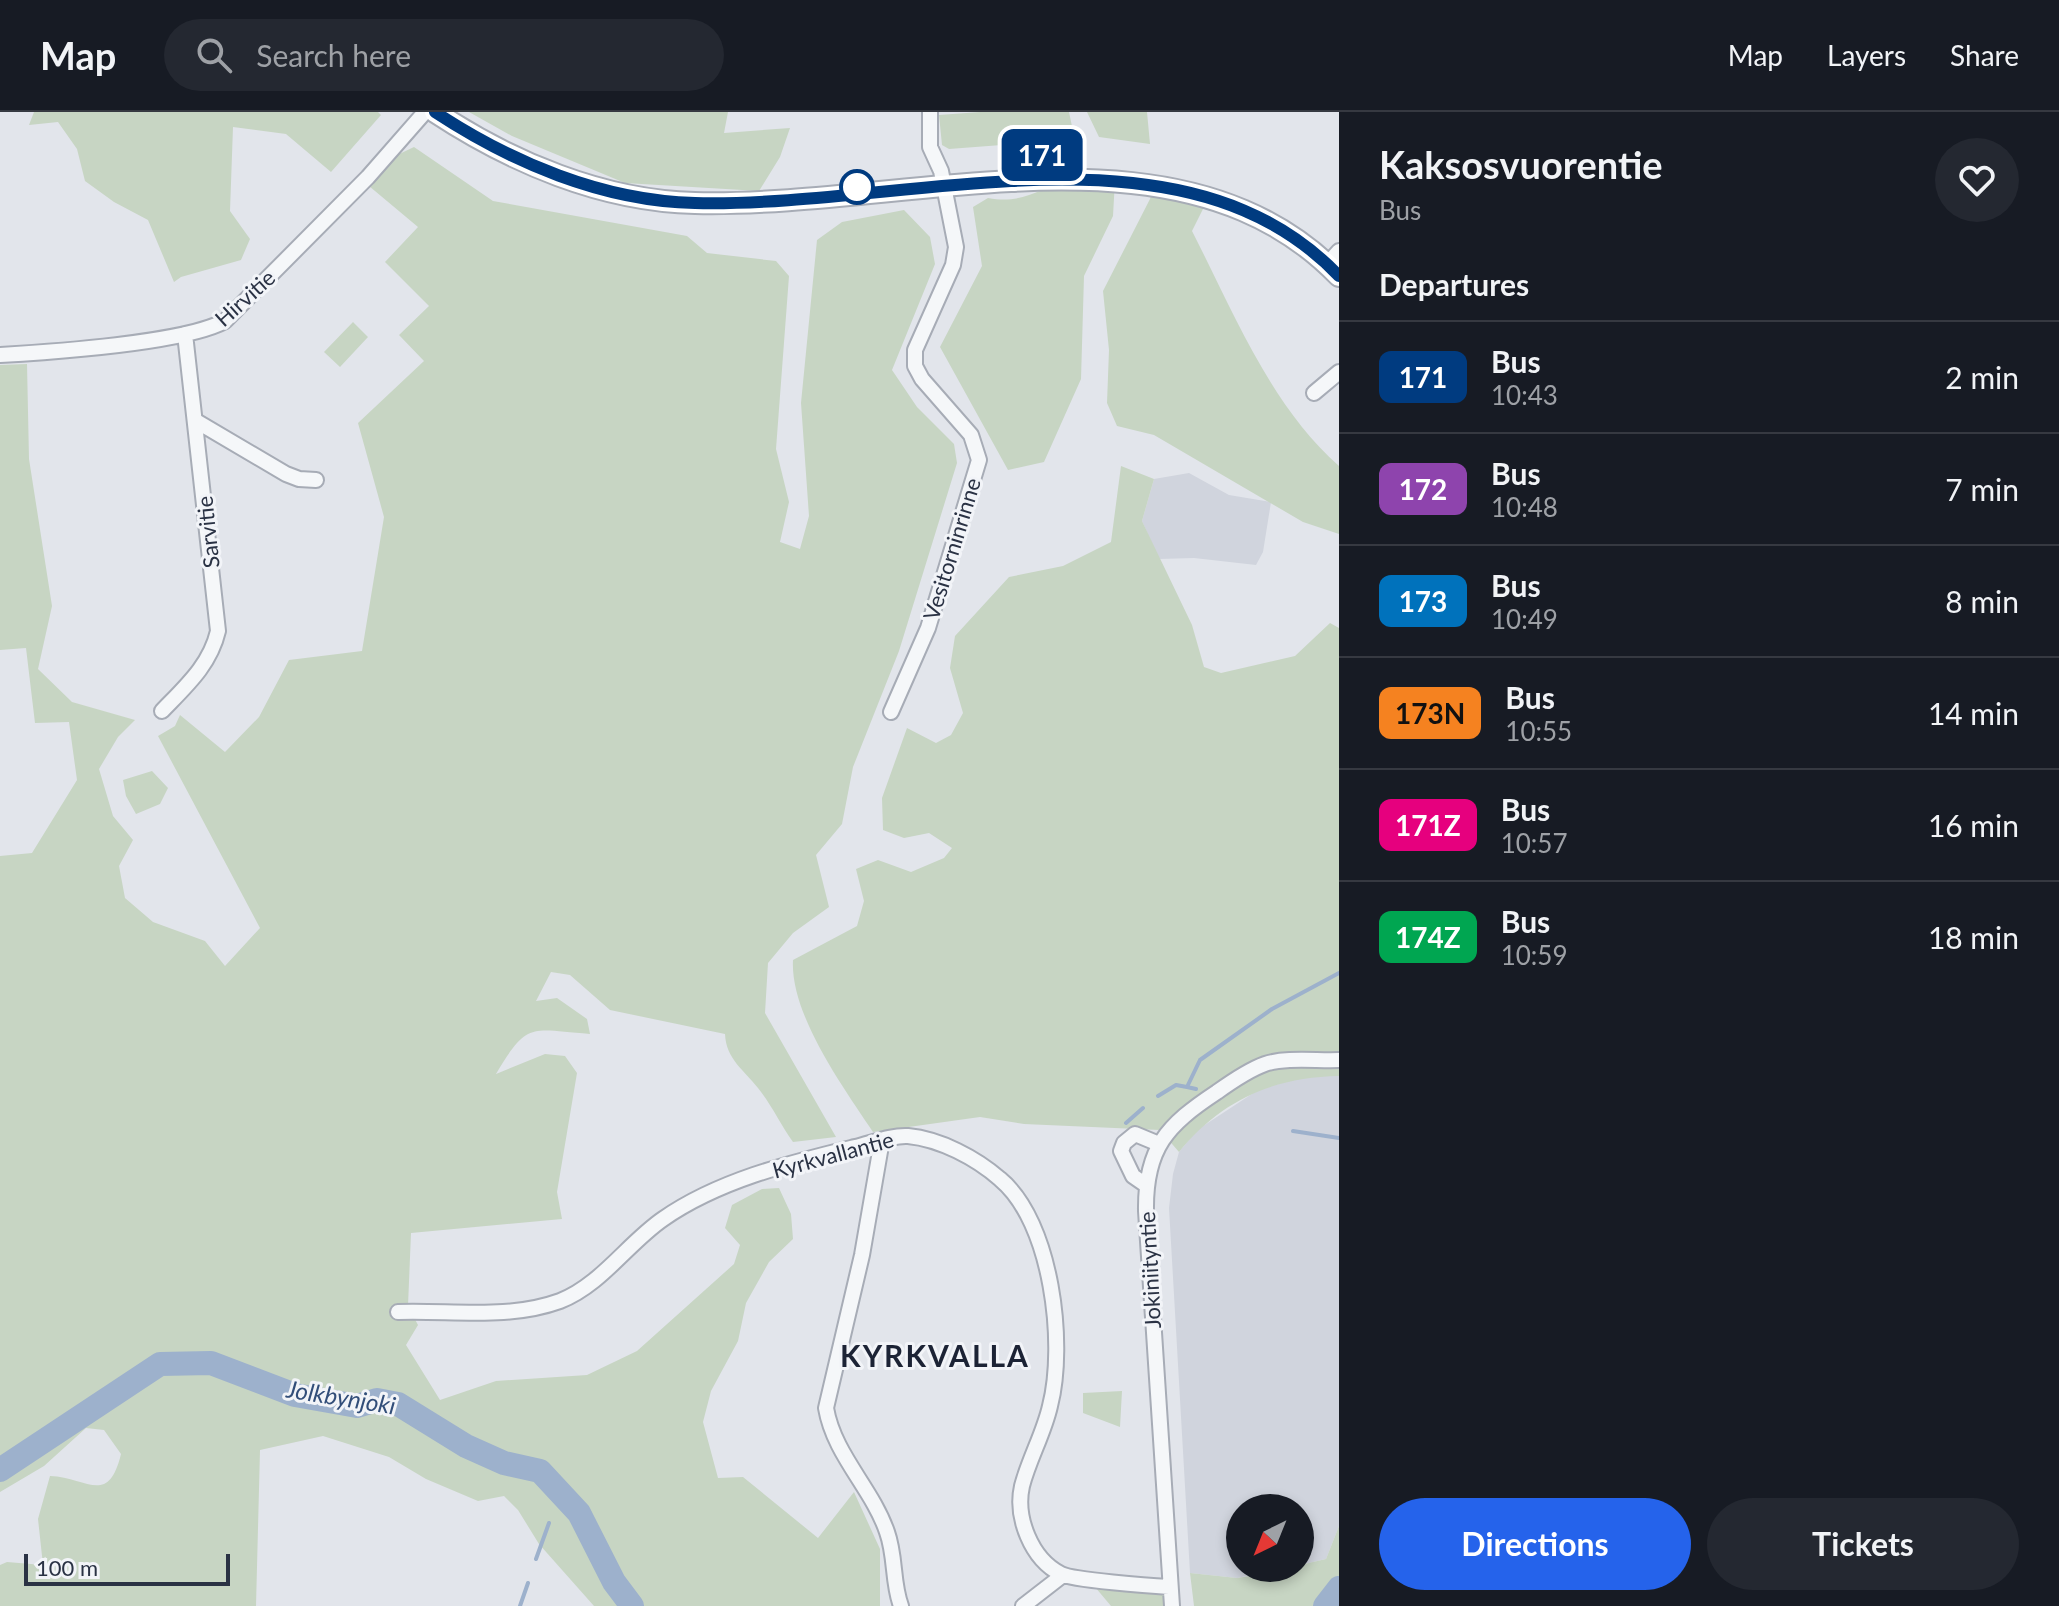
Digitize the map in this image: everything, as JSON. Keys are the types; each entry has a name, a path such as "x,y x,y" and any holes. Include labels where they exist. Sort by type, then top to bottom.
{"main road":[{"path":"435,112 511,156 548,172 660,201 735,203 791,197 1001,161"},
{"path":"1264,199 1336,263"}],"street":[{"name":"Hirvitie","path":"0,355 185,334 211,328 240,306 368,177 425,112"},
{"path":"930,112 930,147 941,171"},
{"name":"Vesitorninrinne","path":"891,712 928,628 979,460 971,435 922,379 915,366 915,350 953,265 956,247 941,171"},
{"name":"Sarvitie","path":"162,711 205,666 213,653 218,631 185,334"},
{"path":"1314,393 1339,372"},
{"path":"196,421 286,474 316,480"},
{"name":"Jokiniityntie","path":"1172,1605 1146,1185 1159,1144 1174,1122 1189,1110 1267,1063 1339,1060"},
{"path":"1146,1185 1133,1176 1121,1151 1124,1143 1135,1134 1159,1144"},
{"name":"Kyrkvallantie","path":"398,1312 508,1313 562,1300 604,1272 668,1216 735,1181 882,1140 907,1136 924,1139 978,1162 1019,1197 1036,1228 1047,1261 1052,1396 1020,1501 1032,1545 1046,1563 1063,1575"},
{"path":"882,1140 862,1255 826,1408 830,1428 887,1531 901,1606"},
{"path":"1023,1606 1063,1575 1169,1587"}],"shaded area":[{"path":"1189,473 1229,495 1271,502 1263,552 1256,565 1194,558 1159,559 1142,521 1154,479"},
{"path":"1300,1076 1339,1076 1339,1526 1326,1559 1314,1562 1314,1494 1226,1494 1226,1577 1190,1573 1169,1208 1173,1174 1179,1152 1197,1130 1261,1088"}],"green space":[{"path":"34,112 378,112 381,115 331,172 286,134 233,127 230,211 250,239 241,260 181,277 174,282 148,220 114,202 85,181 77,149 58,122 29,125"},
{"path":"469,112 728,112 724,133 790,128 780,157 759,191 625,183 512,136"},
{"path":"1069,112 1074,136 1055,141 949,149 942,145 939,115"},
{"path":"1087,112 1147,112 1150,144 1099,137"},
{"path":"414,147 493,201 687,236 707,253 776,261 789,276 776,449 789,502 780,542 800,549 809,516 801,403 817,240 842,222 904,210 930,237 935,264 892,370 917,407 954,444 957,463 899,651 853,767 842,824 816,855 829,907 793,933 768,963 765,1013 836,1137 793,1142 763,1094 732,1057 725,1034 610,1010 570,975 551,972 536,1001 557,998 587,1019 590,1034 533,1032 516,1044 496,1074 545,1054 565,1056 577,1073 557,1192 562,1219 411,1233 408,1306 418,1325 406,1345 440,1400 496,1381 587,1375 637,1351 734,1264 740,1245 725,1228 732,1205 762,1189 779,1188 791,1214 793,1239 769,1262 746,1303 738,1341 711,1391 703,1422 718,1478 743,1477 818,1538 854,1492 880,1549 880,1606 594,1606 539,1544 518,1510 504,1496 478,1501 426,1479 389,1457 323,1436 260,1450 256,1606 0,1606 0,1565 7,1562 43,1565 38,1519 50,1476 103,1485 116,1470 121,1454 104,1430 86,1428 44,1466 0,1492 0,856 32,853 77,780 69,722 35,723 26,648 0,650 0,365 27,364 29,459 52,606 38,669 72,702 135,720 118,737 99,769 113,816 133,840 119,866 125,898 153,922 205,941 225,966 260,928 158,736 175,726 180,715 225,752 259,717 289,660 362,651 384,517 358,423 424,361 399,335 429,306 385,262 418,227 369,186 393,157"},
{"path":"1115,180 1113,216 1084,276 1081,379 1044,462 1008,470 940,347 982,266 973,207 988,198 1022,197 1058,184"},
{"path":"1154,182 1210,195 1192,231 1273,386 1315,442 1339,466 1339,534 1303,522 1154,435 1117,426 1107,403 1109,350 1103,291 1150,199"},
{"path":"353,322 368,337 340,367 324,352"},
{"path":"1121,466 1154,479 1142,521 1192,625 1204,667 1221,673 1295,656 1330,623 1339,628 1339,1076 1292,1081 1250,1095 1213,1118 1179,1152 1160,1130 1024,1124 980,1117 873,1132 809,1026 794,981 793,960 857,926 864,901 856,869 878,860 911,872 944,858 952,848 929,833 904,838 883,830 882,798 907,728 936,743 951,735 963,713 950,668 955,636 1009,577 1063,566 1111,542"},
{"path":"152,771 168,788 160,804 136,814 126,796 123,780"},
{"path":"1122,1391 1120,1427 1083,1413 1083,1393"},
{"path":"1339,1526 1339,1606 1194,1606 1190,1573 1226,1577 1226,1582 1314,1582 1314,1562 1326,1559"},
{"path":"1090,1581 1164,1594 1166,1606 1111,1606"}],"waterway":[{"path":"1158,1096 1176,1085 1187,1087 1200,1060 1272,1009 1339,973"},
{"path":"1187,1087 1196,1089"},
{"path":"1126,1123 1143,1108"},
{"path":"1293,1131 1339,1138"},
{"name":"Jolkbynjoki","path":"0,1470 160,1364 211,1363 295,1395 357,1406 377,1400 398,1404 466,1446 504,1463 540,1471 579,1513 614,1582 632,1606"},
{"path":"536,1559 549,1523"},
{"path":"520,1606 528,1583"},
{"name":"Jolkbynjoki","path":"1325,1606 1339,1588"}],"bus line":[{"name":"171","path":"435,112 460,129 548,172 660,201 735,203 791,197 1073,150 1142,156 1202,169 1252,190 1277,207 1303,231 1339,276"}],"district":[{"name":"KYRKVALLA","path":"935,1357"}]}
